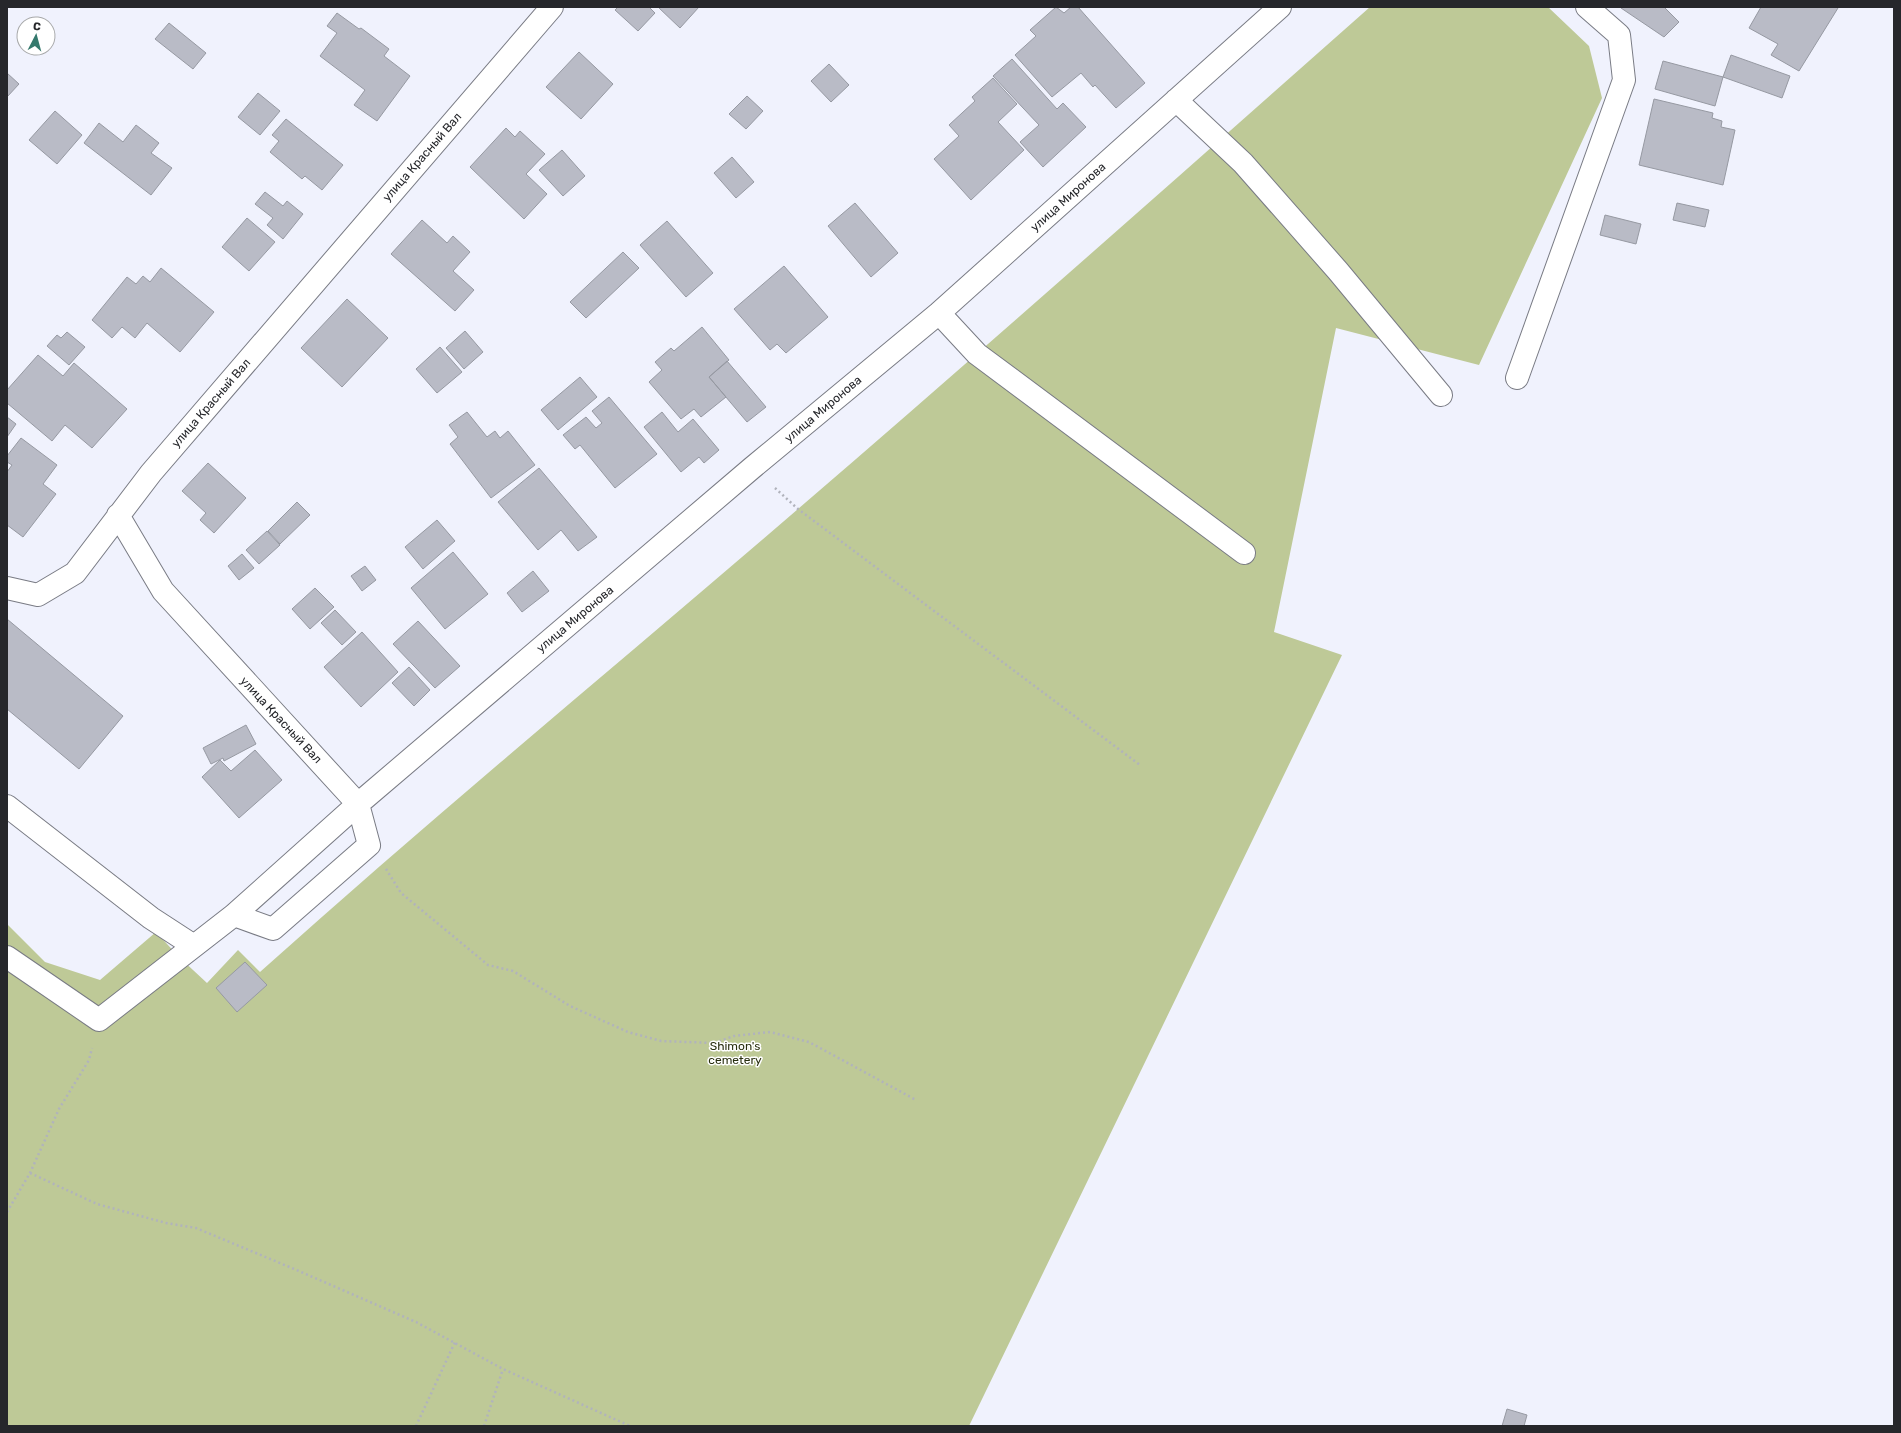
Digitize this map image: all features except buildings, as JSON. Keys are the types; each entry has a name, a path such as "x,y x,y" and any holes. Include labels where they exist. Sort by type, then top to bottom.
{"street":[{"name":"улица Красный Вал","path":"358,804 163,591 118,515 151,473 552,7"},
{"name":"улица Миронова","path":"99,1020 234,915 358,804 752,468 939,313 1280,7"},
{"path":"1517,378 1624,80 1618,35 1587,7"},
{"path":"1176,100 1243,163 1338,271 1441,395"},
{"path":"939,313 977,354 1244,553"},
{"path":"7,588 38,595 75,573 118,515"},
{"path":"234,915 273,929 369,845 358,804"},
{"path":"7,806 151,918 194,946"},
{"path":"7,957 99,1020"}],"path":[{"path":"752,468 798,509 1140,765"},
{"path":"369,845 401,893 488,965 514,971 570,1006 628,1032 661,1041 714,1043 734,1036 770,1032 809,1042 916,1100"},
{"path":"7,1212 30,1173 59,1109 89,1060 99,1020"},
{"path":"30,1173 97,1204 166,1223 196,1228 416,1322 503,1369 630,1426"},
{"path":"416,1426 455,1342"},
{"path":"484,1426 503,1369"}],"green space":[{"name":"Shimon's cemetery","path":"1370,7 1548,7 1589,46 1602,98 1479,365 1336,328 1274,632 1342,655 969,1426 7,1426 7,924 45,962 100,980 156,932 179,957 207,983 238,950 260,972 460,797 731,567 942,385"}]}
